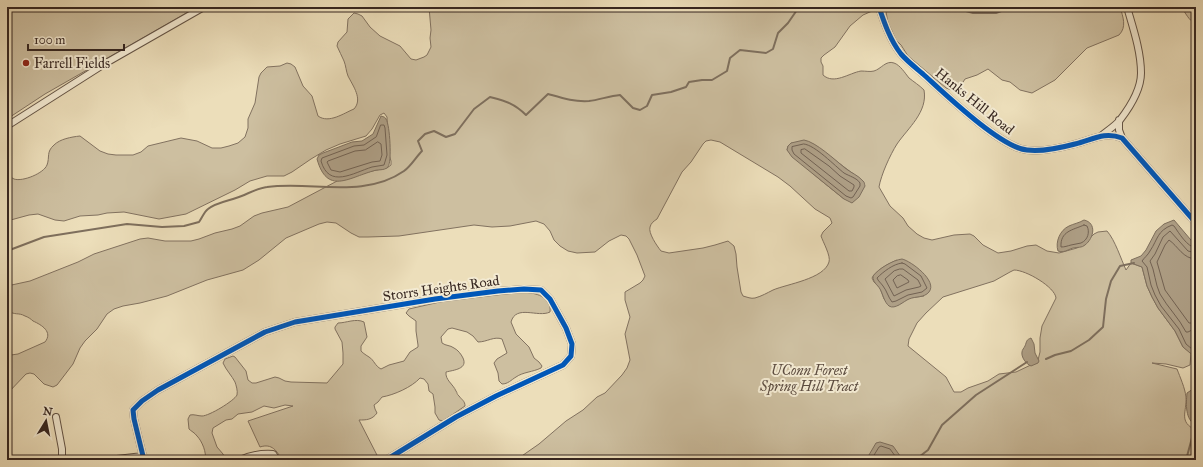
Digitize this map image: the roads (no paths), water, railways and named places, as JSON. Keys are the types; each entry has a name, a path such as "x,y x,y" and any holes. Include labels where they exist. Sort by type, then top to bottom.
{"street":[{"path":"7,126 106,63 204,7"},
{"name":"Hanks Hill Road","path":"879,7 890,36 901,54 949,98 988,130 1008,144 1026,150 1050,149 1076,144 1102,136 1111,135 1122,138"},
{"path":"1102,136 1119,120 1136,91 1141,76 1139,52 1127,7"},
{"path":"1119,120 1119,130 1122,138 1196,223"},
{"name":"Storrs Heights Road","path":"108,460 144,458 134,419 133,410 137,405 158,390 265,332 294,322 435,299 498,291 524,289 541,290 550,299 566,328 572,344 571,356 563,365 469,410 386,460"},
{"path":"56,417 62,449 62,460"},
{"path":"240,460 263,453 273,454 277,460"}],"water":[{"path":"381,116 386,118 389,128 390,151 388,167 347,180 339,181 326,177 321,170 317,159 319,155 352,142 362,141 373,134"},
{"path":"804,140 809,141 820,148 864,182 865,186 859,197 852,203 844,199 792,157 787,150 788,146 791,143"},
{"path":"1084,220 1091,224 1093,231 1088,242 1082,247 1060,252 1058,251 1057,244 1063,230"},
{"path":"1174,220 1196,246 1196,325 1194,339 1196,355 1190,353 1183,347 1175,331 1158,308 1147,286 1142,267 1131,263 1131,260 1141,256 1146,250 1156,231 1164,224"},
{"path":"902,259 917,267 927,277 931,288 925,295 909,299 897,306 891,307 886,302 880,289 874,282 873,276 886,265"},
{"path":"1031,338 1039,361 1031,366 1024,360 1022,350 1028,339"},
{"path":"1196,387 1196,425 1192,423 1188,416 1186,402 1187,393"},
{"path":"880,442 893,446 903,460 866,460 876,443"}],"waterway":[{"path":"7,251 44,237 127,224 162,227 184,226 199,222 204,213 214,205 263,188 284,186 355,187 388,179 407,169 422,151 418,141 425,134 434,131 446,137 455,134 474,109 490,97 509,103 526,115 548,94 578,101 620,95 633,108 640,110 647,106 652,95 671,92 686,87 689,82 712,80 727,71 730,58 740,50 766,53 773,49 778,33 788,23 799,7"},
{"path":"952,7 973,13 996,13 1012,7"},
{"path":"1193,242 1196,239"},
{"path":"1046,359 1071,351 1089,340 1103,327 1106,299 1111,281 1120,266 1134,263"},
{"path":"915,460 928,450 942,425 976,395 1027,362"},
{"path":"1186,460 1196,423"}],"place":[{"name":"Farrell Fields","path":"26,63"}],"park label":[{"name":"UConn Forest Spring Hill Tract","path":"809,378"}]}
